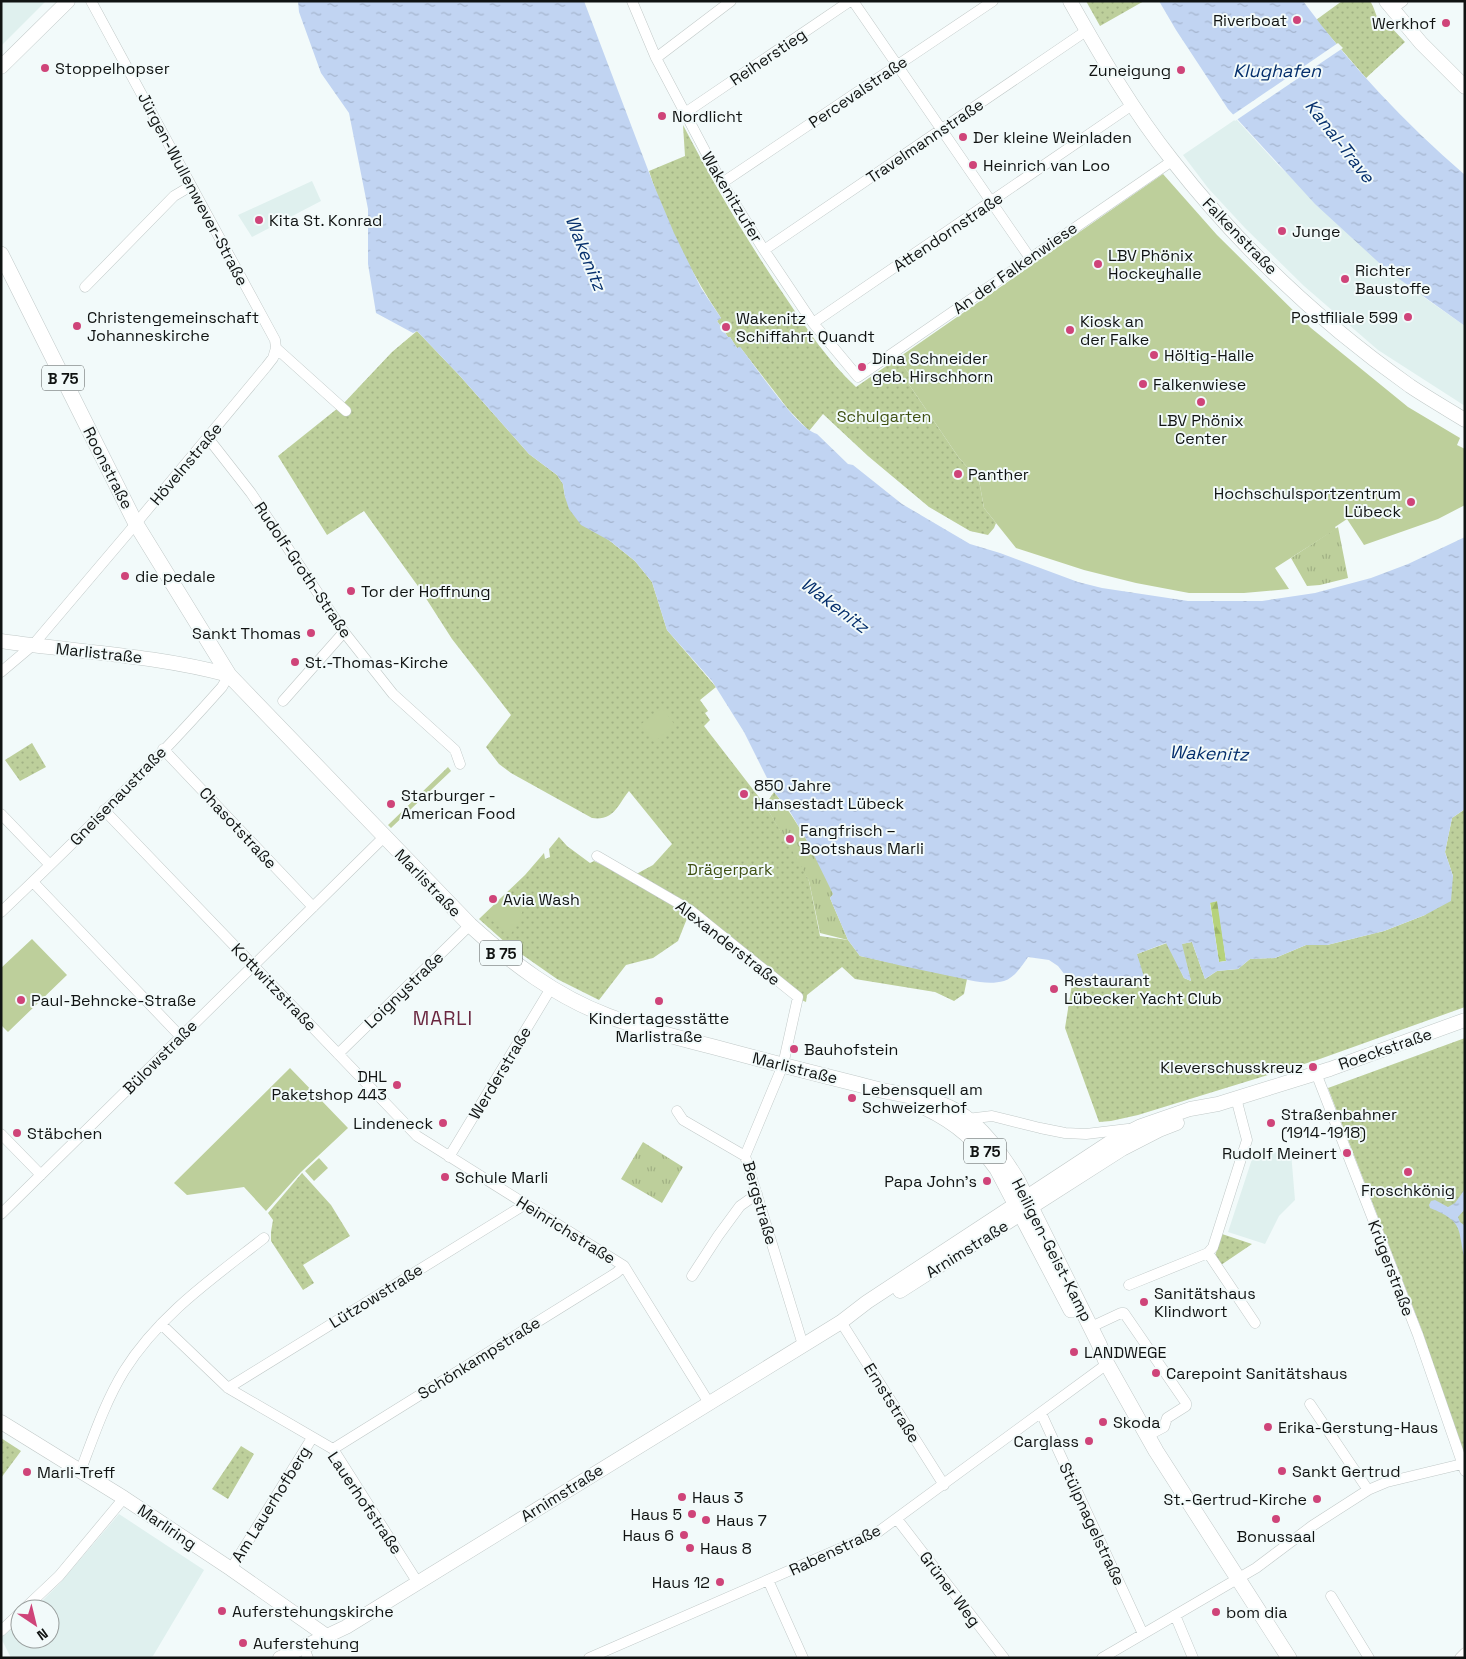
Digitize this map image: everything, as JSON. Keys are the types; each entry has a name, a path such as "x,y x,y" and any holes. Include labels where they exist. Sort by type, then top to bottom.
{"main road":[{"path":"1,67 68,1"},
{"name":"Falkenstraße","path":"1070,1 1086,31 1132,105 1172,160 1216,213 1294,292 1369,356 1412,387 1465,420"},
{"path":"1394,4 1420,44 1465,87"},
{"name":"Roonstraße","path":"1,254 136,524 229,676"},
{"name":"Marlistraße","path":"1,641 150,659 193,666 229,676 470,925 501,953 551,988 607,1016 652,1031 782,1066 890,1092 940,1109"},
{"name":"Roeckstraße","path":"1101,1155 1141,1126 1190,1109 1218,1104 1316,1073 1419,1038 1465,1020"},
{"name":"Roeckstraße","path":"1101,1155 1193,1117 1218,1104"},
{"name":"Heiligen-Geist-Kamp","path":"940,1109 956,1111 967,1119 991,1142 1007,1162 1065,1299 1093,1347 1107,1364"},
{"name":"Heiligen-Geist-Kamp","path":"940,1109 984,1150 1024,1205 1091,1327 1107,1364 1147,1436 1289,1658"},
{"name":"Arnimstraße","path":"280,1658 306,1653 328,1637 841,1322 867,1302 1101,1155"},
{"name":"Marliring","path":"1,1422 124,1498 231,1569 328,1637"}],"street":[{"name":"Jürgen-Wullenwever-Straße","path":"91,1 275,340 276,348 346,411"},
{"name":"Wakenitzufer","path":"632,1 656,58 722,183 813,323 858,377"},
{"path":"656,58 731,1"},
{"path":"851,1 1030,258"},
{"name":"Reiherstieg","path":"685,113 851,1"},
{"name":"Percevalstraße","path":"722,183 994,1"},
{"name":"Travelmannstraße","path":"764,250 1086,31"},
{"name":"Attendornstraße","path":"813,323 1132,105"},
{"name":"An der Falkenwiese","path":"858,377 1172,160"},
{"path":"85,287 174,196 191,186"},
{"name":"Hövelnstraße","path":"1,672 32,645 136,524 266,367 273,358 276,348"},
{"name":"Rudolf-Groth-Straße","path":"208,438 250,493 344,632 393,694 455,750 460,764"},
{"path":"282,701 344,632"},
{"name":"Gneisenaustraße","path":"1,912 163,750 222,687 229,676"},
{"name":"Chasotstraße","path":"163,750 313,907"},
{"name":"Kottwitzstraße","path":"104,810 417,1136 448,1157"},
{"path":"1,814 50,865"},
{"name":"Bülowstraße","path":"1,1214 384,837"},
{"name":"Alexanderstraße","path":"597,856 690,910 798,997 782,1066"},
{"path":"33,882 181,1037"},
{"name":"Loignystraße","path":"338,1054 470,925"},
{"name":"Werderstraße","path":"448,1157 551,988"},
{"name":"Bergstraße","path":"782,1066 745,1156 803,1345"},
{"name":"Krügerstraße","path":"1316,1073 1418,1335 1463,1468"},
{"path":"1129,1285 1208,1253 1213,1247 1247,1140 1236,1098"},
{"path":"677,1111 683,1120 745,1156"},
{"path":"967,1119 992,1116 1048,1130 1090,1134 1101,1155"},
{"name":"Roeckstraße","path":"1090,1134 1141,1126"},
{"path":"1,1134 40,1175"},
{"name":"Heinrichstraße","path":"448,1157 624,1266 709,1403"},
{"path":"692,1276 740,1206 757,1194"},
{"name":"Lützowstraße","path":"228,1388 524,1205"},
{"path":"80,1472 106,1406 123,1373 161,1324 192,1294 264,1238"},
{"path":"1208,1253 1255,1323"},
{"name":"Schönkampstraße","path":"333,1450 616,1273 624,1266"},
{"path":"1091,1327 1124,1313 1187,1405 1167,1418 1164,1427 1147,1436"},
{"name":"Ernststraße","path":"841,1322 944,1485"},
{"name":"Lauerhofstraße","path":"161,1324 228,1388 333,1450 418,1583"},
{"name":"Rabenstraße","path":"588,1658 878,1532 1107,1364"},
{"path":"1310,1404 1368,1490"},
{"name":"Stülpnagelstraße","path":"1041,1413 1143,1634"},
{"name":"Am Lauerhofberg","path":"231,1569 312,1438"},
{"path":"1102,1658 1256,1568 1312,1526 1368,1490 1387,1482 1463,1468"},
{"path":"35,1599 59,1576 124,1498"},
{"name":"Grüner Weg","path":"897,1519 1004,1658"},
{"path":"768,1580 803,1658"},
{"path":"1331,1596 1370,1658"},
{"path":"1175,1615 1193,1658"},
{"path":"1460,1658 1465,1653"}],"shaded area":[{"path":"1,1 46,1 1,46"},
{"path":"1236,119 1280,167 1425,298 1465,326 1465,406 1378,350 1304,286 1245,228 1208,188 1183,155"},
{"path":"312,181 321,201 252,237 238,215"},
{"path":"1291,1152 1295,1200 1279,1216 1265,1244 1228,1232 1254,1153"},
{"path":"119,1514 204,1570 153,1656 148,1658 11,1658 1,1638 10,1630 10,1649 60,1649 60,1599 44,1599"}],"green space":[{"path":"1086,1 1144,1 1100,26"},
{"path":"1342,1 1370,1 1380,22 1387,23 1405,42 1366,78 1316,20"},
{"name":"Schulgarten","path":"683,125 719,191 758,256 810,333 846,377 856,387 898,358 913,379 908,383 959,458 979,480 984,508 996,523 988,535 970,531 929,507 868,456 823,414 809,431 788,409 740,347 737,348 730,337 728,337 717,321 721,318 699,283 680,247 655,190 649,171 685,156"},
{"name":"Falkenwiese","path":"1163,174 1217,235 1311,328 1408,407 1460,438 1457,445 1465,449 1465,505 1438,519 1364,545 1347,519 1335,527 1336,529 1275,568 1289,589 1244,593 1189,593 1136,583 1084,570 1016,548 984,508 979,480 959,458 908,383 913,379 898,358"},
{"name":"Drägerpark","path":"417,331 529,454 557,475 563,484 565,497 610,541 635,561 652,582 667,630 716,687 700,700 708,711 705,713 710,720 704,726 765,805 802,867 809,881 820,936 848,940 860,956 967,979 964,994 954,1001 935,992 855,979 842,967 807,995 806,1002 792,996 688,916 678,941 653,958 626,965 599,1000 557,979 507,944 479,919 525,875 544,853 545,859 550,857 549,849 559,837 567,846 590,863 594,861 629,878 653,865 672,844 629,791 610,815 592,818 511,773 499,764 486,747 511,715 452,639 420,589 364,511 327,535 278,456 343,404 392,352"},
{"path":"1338,527 1348,578 1320,585 1307,586 1291,558"},
{"path":"662,708 675,725 654,742 640,725"},
{"path":"32,743 46,767 20,781 5,760"},
{"path":"448,767 451,771 391,828 388,825"},
{"path":"774,792 800,828 821,867 834,894 830,898 848,940 820,933 809,881 765,805"},
{"path":"1465,809 1465,1007 1317,1060 1138,1115 1099,1122 1065,1028 1072,984 1084,988 1109,983 1132,988 1137,954 1167,943 1184,978 1191,981 1181,944 1192,942 1205,979 1217,971 1238,969 1250,959 1275,958 1306,945 1327,945 1384,931 1425,915 1453,876 1445,852 1452,818"},
{"path":"510,892 523,908 520,921 509,936 486,915"},
{"path":"1218,901 1226,961 1219,962 1210,902"},
{"name":"Paul-Behncke-Straße","path":"32,939 67,975 8,1032 1,1025 1,968"},
{"path":"1465,1038 1465,1457 1421,1328 1328,1088"},
{"path":"290,1068 348,1128 301,1172 266,1211 244,1187 187,1195 174,1183"},
{"path":"643,1142 683,1167 662,1203 621,1179"},
{"path":"319,1158 328,1168 314,1181 305,1171"},
{"path":"302,1173 331,1205 350,1236 303,1265 314,1283 303,1290 271,1241 273,1220 268,1213"},
{"path":"1222,1234 1252,1244 1221,1265 1215,1256"},
{"path":"1,1438 21,1451 1,1478"},
{"path":"241,1446 254,1454 228,1499 212,1489"}],"water":[{"name":"Wakenitz","path":"298,1 584,1 674,233 701,288 721,318 717,321 728,337 730,337 737,348 740,347 799,421 817,434 848,464 853,465 902,504 970,544 1078,582 1102,588 1188,601 1262,601 1315,593 1371,578 1408,564 1465,537 1465,809 1452,818 1445,852 1453,876 1451,901 1425,915 1384,931 1327,945 1306,945 1275,958 1250,959 1238,969 1217,971 1205,979 1192,942 1182,944 1191,981 1184,978 1166,943 1137,954 1145,980 1132,984 1132,988 1109,983 1084,988 1072,984 1058,966 1049,960 1028,957 1011,977 1004,981 990,983 860,956 848,940 830,898 833,894 805,837 789,810 774,792 744,732 712,681 667,630 652,582 635,561 610,541 581,525 569,509 563,484 557,475 529,454 417,331 413,333 376,313 368,264 368,209 349,113 321,73 299,12","holes":["1217,901 1226,961 1219,962 1210,903"]},
{"name":"Klughafen","path":"1159,1 1303,1 1340,48 1379,92 1421,135 1465,175 1465,326 1388,271 1315,204 1228,109"},
{"path":"1465,1189 1465,1209 1458,1217 1465,1226 1465,1260 1458,1228 1449,1218 1430,1208 1429,1205 1431,1201 1435,1200 1448,1207 1455,1203"}],"pier":[{"path":"1338,43 1343,48 1235,121 1231,116"}],"place":[{"name":"Riverboat","path":"1297,20"},
{"name":"Werkhof","path":"1446,23"},
{"name":"Stoppelhopser","path":"45,68"},
{"name":"Zuneigung","path":"1181,70"},
{"name":"Nordlicht","path":"662,116"},
{"name":"Der kleine Weinladen","path":"963,137"},
{"name":"Heinrich van Loo","path":"973,165"},
{"name":"Kita St. Konrad","path":"259,220"},
{"name":"Junge","path":"1282,231"},
{"name":"LBV Phönix Hockeyhalle","path":"1098,264"},
{"name":"Richter Baustoffe","path":"1345,279"},
{"name":"Postfiliale 599","path":"1408,317"},
{"name":"Christengemeinschaft Johanneskirche","path":"77,326"},
{"name":"Wakenitz Schiffahrt Quandt","path":"726,327"},
{"name":"Kiosk an der Falke","path":"1070,330"},
{"name":"Höltig-Halle","path":"1154,355"},
{"name":"Dina Schneider geb. Hirschhorn","path":"862,367"},
{"name":"Falkenwiese","path":"1143,384"},
{"name":"LBV Phönix Center","path":"1201,402"},
{"name":"Panther","path":"958,474"},
{"name":"Hochschulsportzentrum Lübeck","path":"1411,502"},
{"name":"die pedale","path":"125,576"},
{"name":"Tor der Hoffnung","path":"351,591"},
{"name":"Sankt Thomas","path":"311,633"},
{"name":"St.-Thomas-Kirche","path":"295,662"},
{"name":"850 Jahre Hansestadt Lübeck","path":"744,794"},
{"name":"Starburger - American Food","path":"391,804"},
{"name":"Fangfrisch – Bootshaus Marli","path":"790,839"},
{"name":"Avia Wash","path":"493,899"},
{"name":"Restaurant Lübecker Yacht Club","path":"1054,989"},
{"name":"Paul-Behncke-Straße","path":"21,1000"},
{"name":"Kindertagesstätte Marlistraße","path":"659,1001"},
{"name":"Bauhofstein","path":"794,1049"},
{"name":"Kleverschusskreuz","path":"1313,1067"},
{"name":"DHL Paketshop 443","path":"397,1085"},
{"name":"Lebensquell am Schweizerhof","path":"852,1098"},
{"name":"Lindeneck","path":"443,1123"},
{"name":"Straßenbahner (1914-1918)","path":"1271,1123"},
{"name":"Stäbchen","path":"17,1133"},
{"name":"Rudolf Meinert","path":"1347,1153"},
{"name":"Froschkönig","path":"1408,1172"},
{"name":"Schule Marli","path":"445,1177"},
{"name":"Papa John's","path":"987,1181"},
{"name":"Sanitätshaus Klindwort","path":"1144,1302"},
{"name":"LANDWEGE","path":"1074,1352"},
{"name":"Carepoint Sanitätshaus","path":"1156,1373"},
{"name":"Skoda","path":"1103,1422"},
{"name":"Erika-Gerstung-Haus","path":"1268,1427"},
{"name":"Carglass","path":"1089,1441"},
{"name":"Sankt Gertrud","path":"1282,1471"},
{"name":"Marli-Treff","path":"27,1472"},
{"name":"Haus 3","path":"682,1497"},
{"name":"St.-Gertrud-Kirche","path":"1317,1499"},
{"name":"Haus 5","path":"692,1514"},
{"name":"Bonussaal","path":"1276,1519"},
{"name":"Haus 7","path":"706,1520"},
{"name":"Haus 6","path":"684,1535"},
{"name":"Haus 8","path":"690,1548"},
{"name":"Haus 12","path":"720,1582"},
{"name":"Auferstehungskirche","path":"222,1611"},
{"name":"bom dia","path":"1216,1612"},
{"name":"Auferstehung","path":"243,1643"}],"district":[{"name":"MARLI","path":"443,1018"}],"water label":[{"name":"Kanal-Trave","path":"1340,141"}]}
